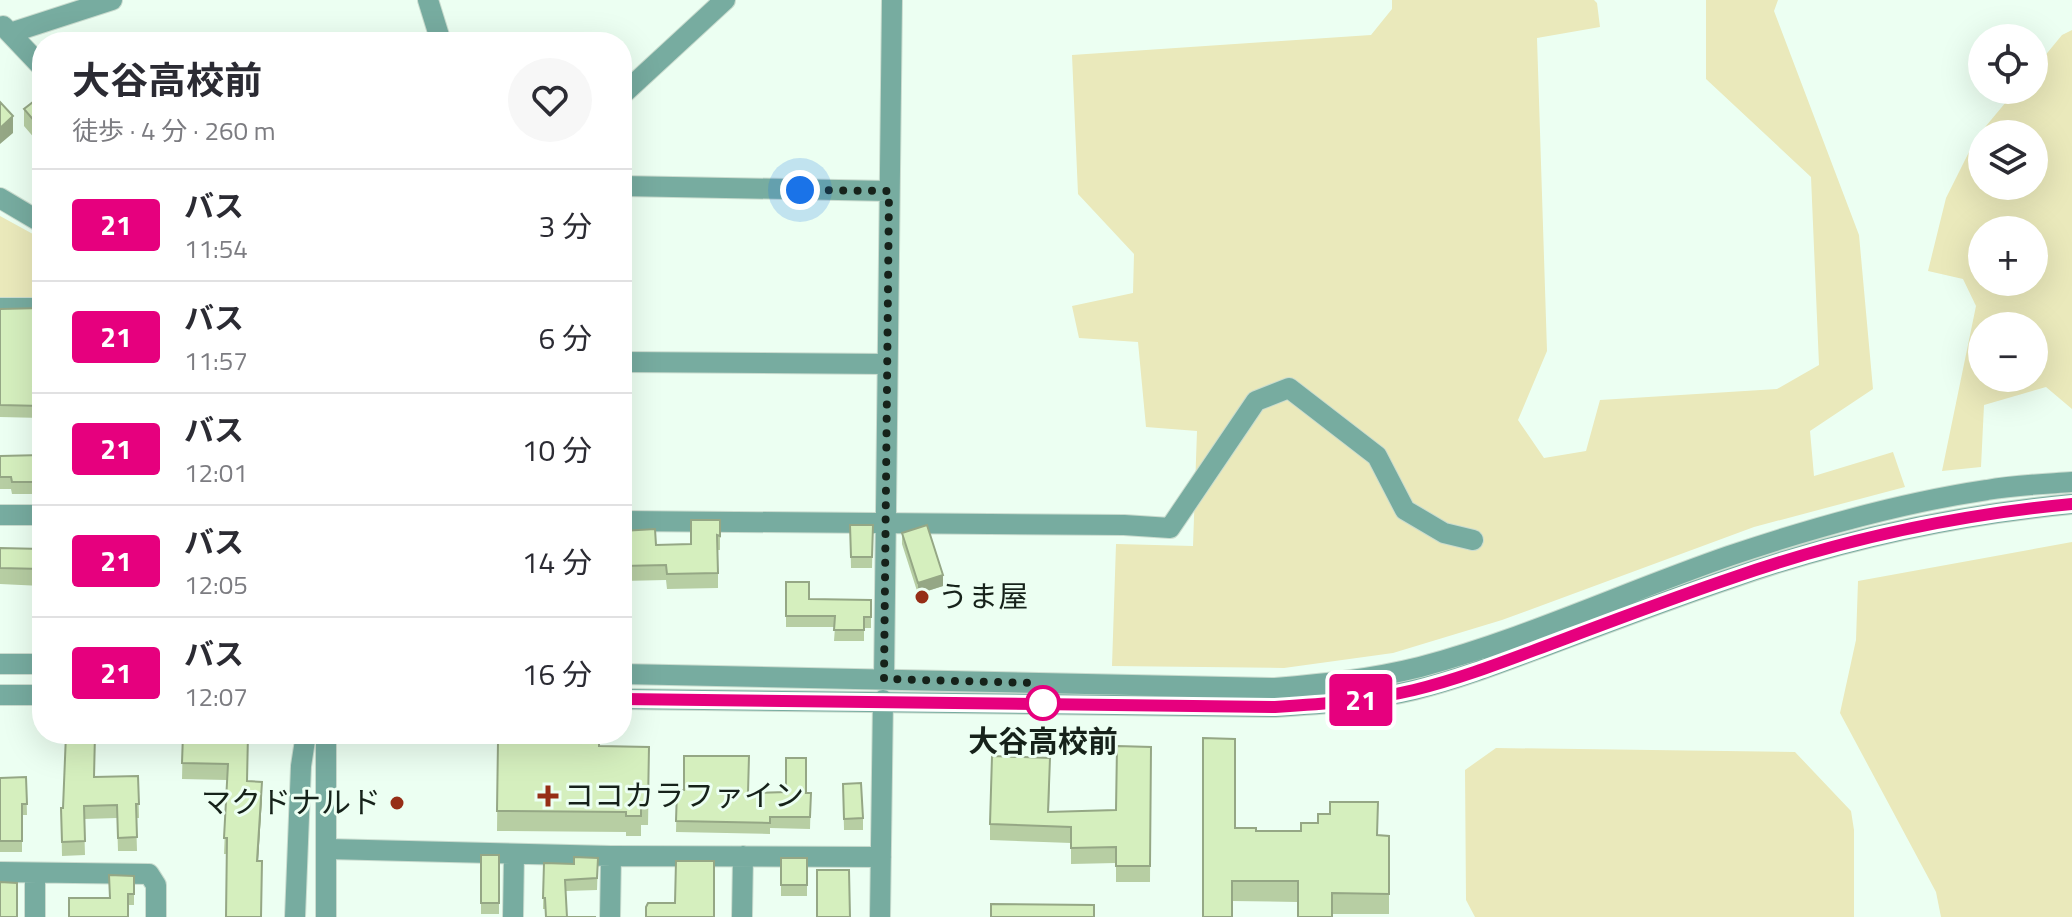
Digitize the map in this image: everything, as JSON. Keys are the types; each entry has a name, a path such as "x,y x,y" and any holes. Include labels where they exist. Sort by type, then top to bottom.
{"street":[{"path":"32,56 5,28 112,0"},
{"path":"428,0 438,32"},
{"path":"632,86 725,0"},
{"path":"884,679 892,0"},
{"path":"632,186 889,191"},
{"path":"0,198 32,217"},
{"path":"0,308 32,308"},
{"path":"632,362 887,364"},
{"path":"632,521 1124,525 1170,528 1256,401 1289,388 1377,456 1405,510 1444,533 1473,540"},
{"path":"632,674 1275,688 1345,682 1418,667 1492,644 1728,557 1811,530 1989,489 2072,482"},
{"path":"632,699 1275,707 1345,703 1414,690 1486,668 1730,578 1830,547 1934,522 2007,510 2072,504"},
{"path":"0,515 32,515"},
{"path":"0,664 32,664"},
{"path":"0,695 32,695"},
{"path":"880,917 883,700"},
{"path":"295,917 304,744"},
{"path":"326,744 326,917"},
{"path":"327,849 514,855 881,857"},
{"path":"513,917 514,855"},
{"path":"610,917 611,856"},
{"path":"742,917 743,856"},
{"path":"0,872 149,874 156,885 156,917"},
{"path":"35,873 35,917"}],"green space":[{"path":"1392,0 1594,0 1597,3 1600,27 1537,38 1547,351 1518,420 1544,458 1586,451 1600,400 1777,389 1819,365 1811,177 1706,79 1706,0 1778,0 1774,11 1859,235 1873,389 1810,431 1814,476 1893,452 1905,487 1754,527 1502,620 1393,653 1284,668 1112,666 1116,544 1193,546 1197,431 1146,427 1138,342 1079,338 1072,306 1133,293 1134,254 1078,194 1072,55 1371,35 1392,9"},
{"path":"2072,30 2072,409 2048,389 2048,312 1975,312 1976,306 1971,296 2048,296 2048,216 1968,216 1968,289 1963,279 1928,271 1946,198 1968,154 1968,200 2048,200 2048,120 1991,120 2004,104 2048,104 2048,52 2062,35"},
{"path":"0,216 32,234 32,299 0,298"},
{"path":"1968,345 1968,392 2029,392 1984,405 1981,467 1942,471"},
{"path":"2072,542 2072,917 1941,917 1936,892 1840,713 1856,640 1858,581"},
{"path":"1496,748 1795,752 1851,811 1854,830 1854,917 1475,917 1466,900 1465,770"}],"building":[{"path":"0,102 13,116 0,128"},
{"path":"32,103 32,118 24,109"},
{"path":"32,308 32,406 0,405 0,309"},
{"path":"32,455 32,482 12,482 11,477 0,477 0,456"},
{"path":"691,520 720,520 720,536 717,535 718,573 667,574 666,565 632,566 632,530 655,529 656,545 691,544"},
{"path":"850,525 873,525 872,557 851,557"},
{"path":"927,525 943,575 918,583 902,533"},
{"path":"0,548 32,549 32,569 0,568"},
{"path":"786,582 809,582 809,599 871,600 871,617 864,617 864,630 834,630 835,616 786,616"},
{"path":"1203,738 1235,739 1235,828 1301,831 1301,823 1318,823 1318,814 1330,814 1330,802 1378,802 1377,835 1389,836 1389,894 1332,893 1332,917 1298,917 1298,881 1232,881 1232,917 1203,917"},
{"path":"66,744 95,744 94,777 138,776 137,837 118,838 117,805 84,806 85,841 62,842"},
{"path":"183,744 248,744 247,781 262,782 257,861 262,861 261,917 226,917 227,838 224,838 228,764 182,763"},
{"path":"498,744 649,747 648,805 641,805 641,816 626,816 626,812 497,811"},
{"path":"1117,746 1151,747 1150,866 1116,866 1116,847 1071,848 1071,827 990,824 992,756 1050,758 1048,812 1116,810"},
{"path":"684,756 749,756 748,793 786,792 786,758 806,758 806,793 811,793 810,817 770,817 770,823 676,821 677,790 684,790"},
{"path":"26,777 27,804 22,804 22,841 0,841 0,778"},
{"path":"861,783 863,818 844,819 843,784"},
{"path":"481,855 499,855 499,903 481,903"},
{"path":"574,857 598,858 597,878 565,880 567,917 546,917 544,863 574,864"},
{"path":"781,858 807,858 807,885 781,885"},
{"path":"676,861 714,861 714,917 646,917 648,903 675,903"},
{"path":"817,870 849,870 850,917 817,917"},
{"path":"109,875 134,876 134,894 128,894 128,917 69,917 69,898 110,898"},
{"path":"0,882 17,883 17,917 0,917"},
{"path":"991,904 1094,905 1094,917 991,917"}],"bus line":[{"name":"21","path":"632,699 1275,707 1345,703 1414,690 1486,668 1730,578 1830,547 1934,522 2007,510 2072,504"}],"place":[{"name":"うま屋","path":"922,597"},
{"name":"大谷高校前","path":"1043,703"},
{"name":"ココカラファイン","path":"548,796"},
{"name":"マクドナルド","path":"397,803"}],"route":[{"path":"800,190 889,191 884,679 1032,683 1043,703"}]}
